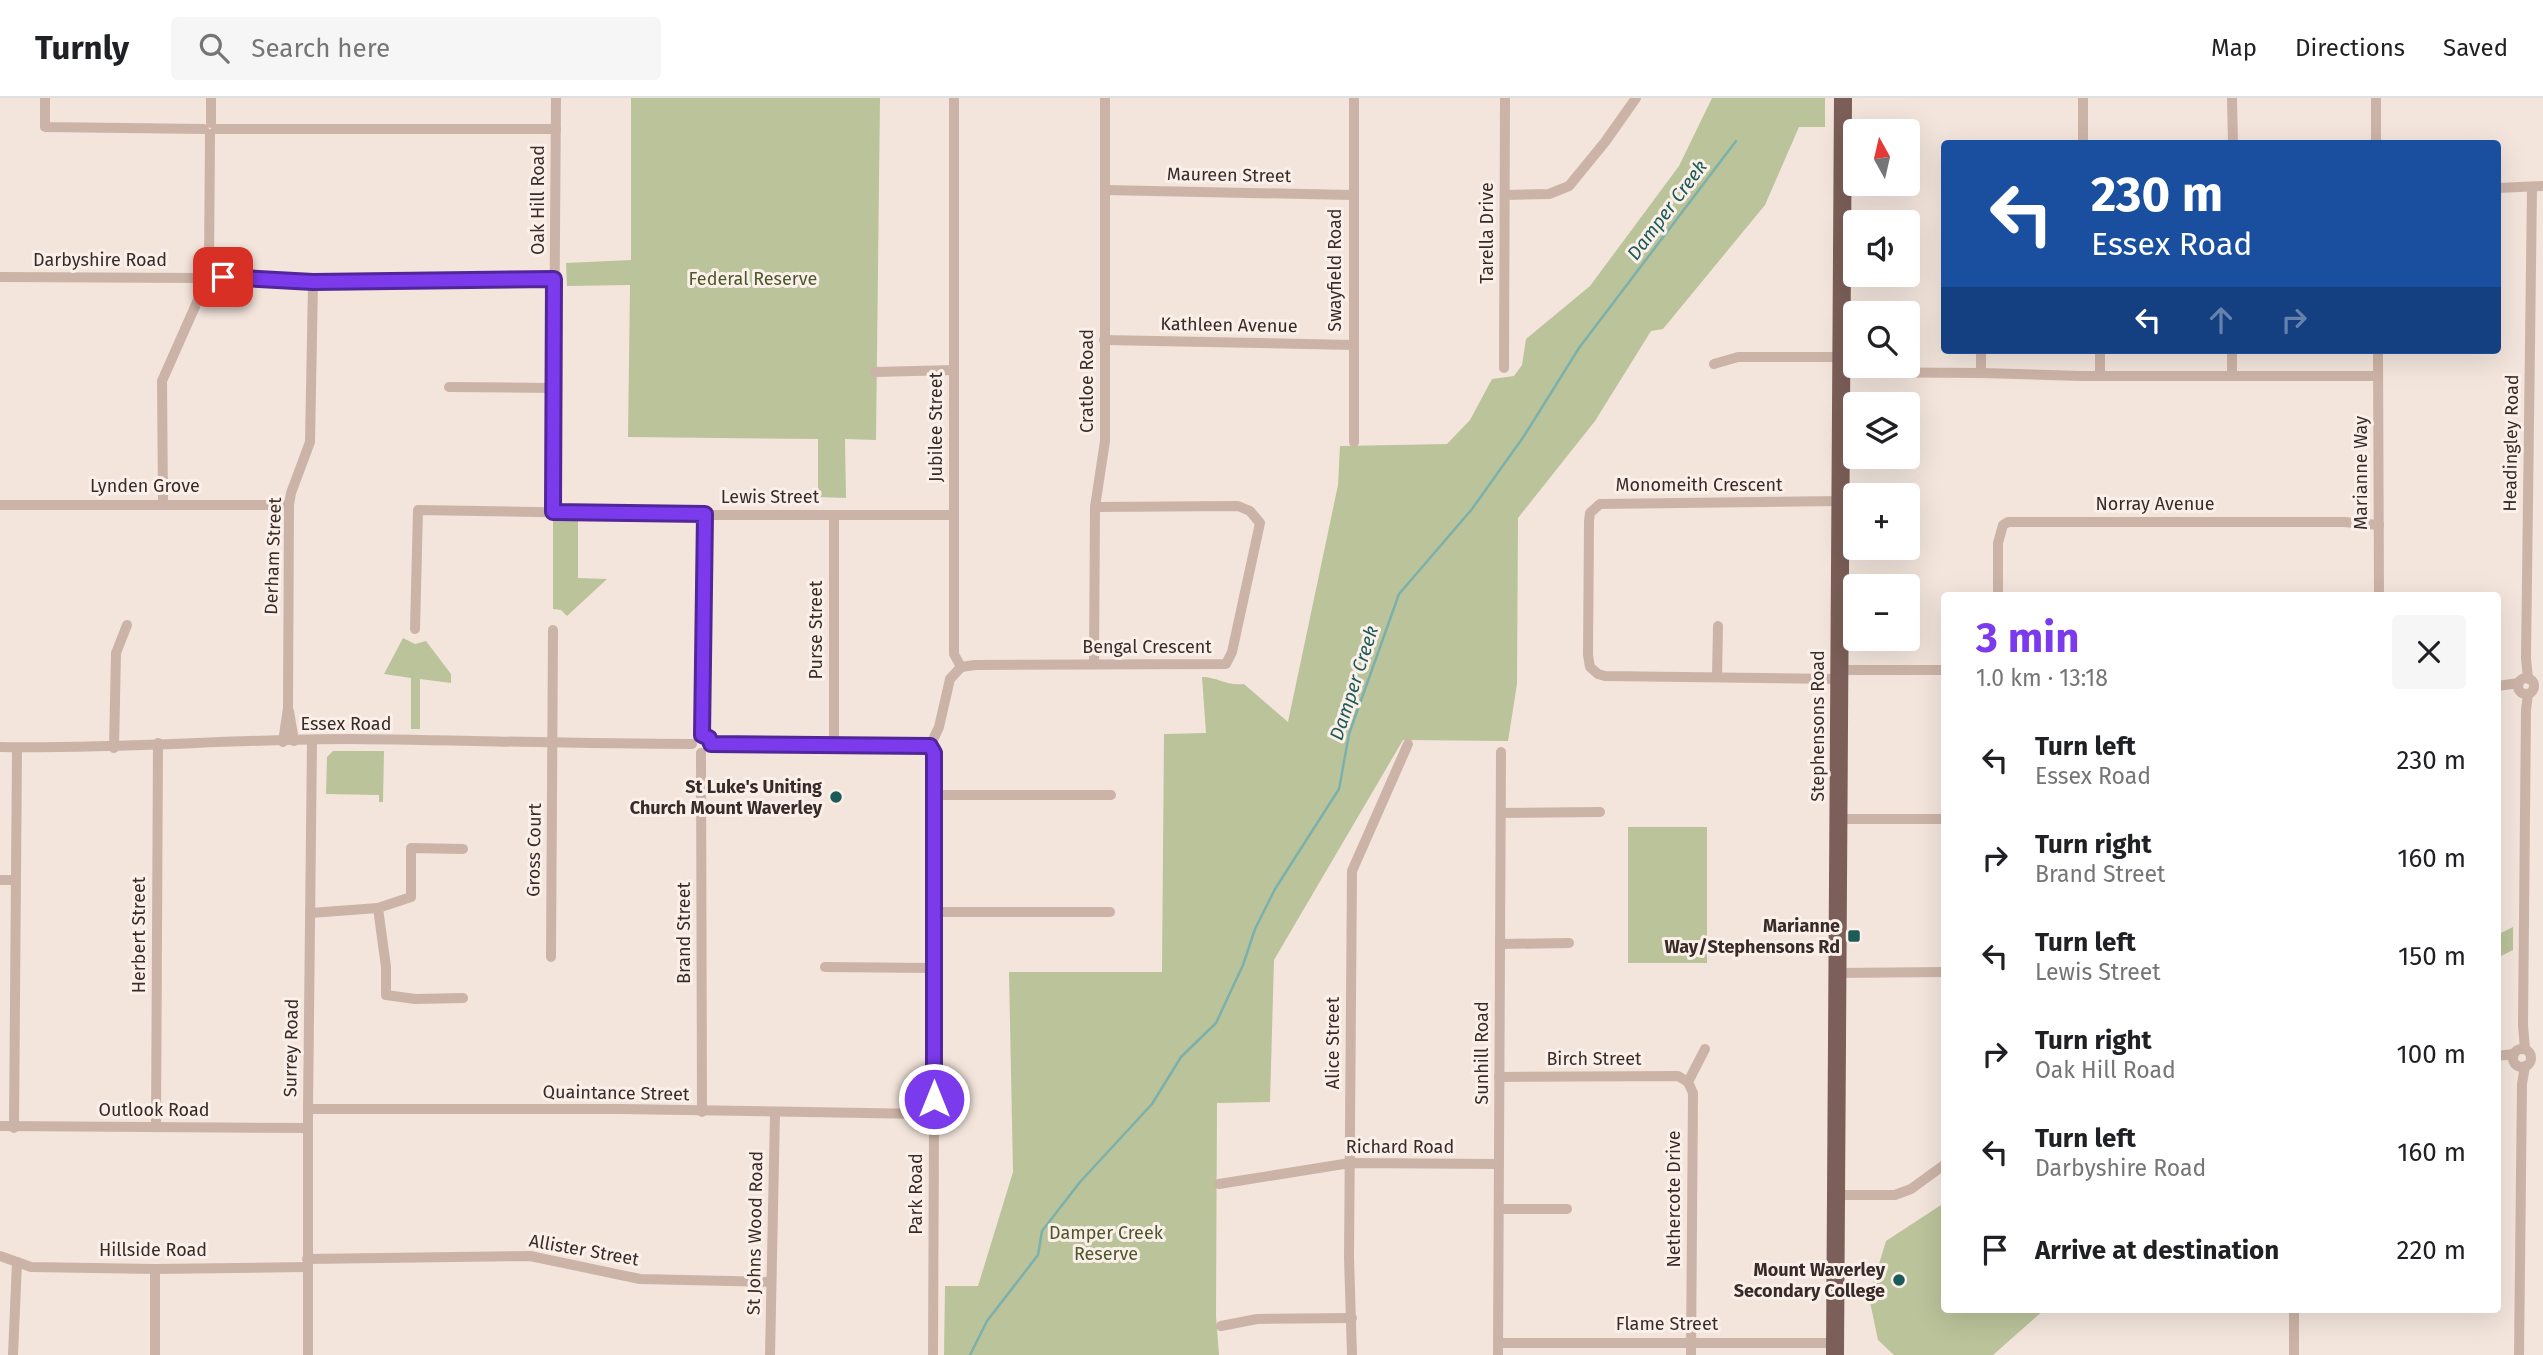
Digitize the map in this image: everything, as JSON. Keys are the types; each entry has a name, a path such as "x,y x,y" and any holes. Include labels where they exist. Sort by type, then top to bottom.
{"main road":[{"name":"Stephensons Road","path":"1835,1349 1843,98"}],"street":[{"path":"45,98 44,127 556,129"},
{"path":"163,503 162,381 203,281 214,283 211,98"},
{"name":"Oak Hill Road","path":"553,512 556,98"},
{"name":"Jubilee Street","path":"954,98 954,653 961,667"},
{"name":"Cratloe Road","path":"1094,664 1095,507 1105,441 1105,98"},
{"name":"Swayfield Road","path":"1353,98 1354,442"},
{"name":"Tarella Drive","path":"1504,368 1505,98"},
{"path":"1505,195 1549,194 1569,186 1636,98"},
{"path":"2083,98 2083,140"},
{"path":"2232,98 2233,140"},
{"path":"2376,98 2376,140"},
{"path":"2501,188 2537,187"},
{"name":"Headingley Road","path":"2519,1355 2526,710 2529,686 2526,658 2537,187"},
{"name":"Maureen Street","path":"1105,190 1352,195"},
{"path":"213,273 313,282 554,279"},
{"name":"Darbyshire Road","path":"0,277 203,281"},
{"name":"Derham Street","path":"289,742 289,505 310,442 313,282"},
{"name":"Kathleen Avenue","path":"1104,340 1353,345"},
{"path":"1981,354 1981,373"},
{"path":"2100,376 2101,354"},
{"path":"2232,354 2232,376"},
{"name":"Marianne Way","path":"2378,354 2379,592"},
{"path":"1714,364 1738,357 1981,373 2100,376 2378,376"},
{"path":"876,372 954,370"},
{"path":"449,387 553,388"},
{"name":"Monomeith Crescent","path":"1840,501 1608,502 1594,508 1589,520 1590,667 1605,676 1839,675 1941,670"},
{"name":"Lynden Grove","path":"0,505 289,505"},
{"name":"Bengal Crescent","path":"961,667 975,664 1226,664 1232,652 1260,523 1250,511 1238,506 1095,507"},
{"name":"Lewis Street","path":"415,629 418,510 954,515"},
{"path":"702,735 705,514"},
{"name":"Purse Street","path":"834,515 834,745"},
{"name":"Norray Avenue","path":"1998,592 1998,543 2003,525 2008,522 2344,522 2379,525"},
{"path":"114,748 116,653 127,625"},
{"path":"1717,677 1718,626"},
{"name":"Gross Court","path":"551,957 553,631"},
{"path":"930,746 939,727 950,678 961,667"},
{"path":"2501,686 2529,686"},
{"path":"702,735 709,738 711,744 708,751 701,754 694,750 692,744 695,737 702,735"},
{"name":"Essex Road","path":"0,747 114,748 158,743 312,740 692,744"},
{"name":"Surrey Road","path":"309,1355 307,1109 312,740"},
{"name":"Herbert Street","path":"156,1127 158,743"},
{"path":"711,744 930,746"},
{"name":"Alice Street","path":"1352,1355 1352,871 1408,744"},
{"path":"924,1114 934,1099 934,753 930,746"},
{"path":"14,1128 17,748"},
{"name":"Sunhill Road","path":"1498,1355 1501,752"},
{"name":"Brand Street","path":"701,754 702,1112"},
{"path":"934,795 1111,795"},
{"path":"1501,813 1600,813"},
{"path":"1838,819 1941,819"},
{"path":"310,913 378,908 411,897 411,848 463,849"},
{"path":"0,880 15,880"},
{"path":"378,908 386,967 386,995 415,999 463,998"},
{"path":"934,912 1110,912"},
{"path":"1500,944 1569,943"},
{"path":"825,967 933,968"},
{"path":"1837,973 1941,972"},
{"path":"1688,1082 1705,1049"},
{"path":"2501,1058 2543,1058"},
{"name":"Birch Street","path":"1499,1077 1678,1076 1688,1082"},
{"name":"Nethercote Drive","path":"1688,1082 1693,1093 1691,1355"},
{"name":"Quaintance Street","path":"307,1109 621,1109 924,1114"},
{"name":"St Johns Wood Road","path":"770,1355 775,1112"},
{"name":"Park Road","path":"924,1114 934,1129 933,1355"},
{"name":"Outlook Road","path":"0,1126 308,1128"},
{"name":"Richard Road","path":"1219,1184 1350,1163 1499,1164"},
{"path":"1835,1195 1895,1195 1911,1189 1941,1167"},
{"path":"1499,1209 1566,1209"},
{"name":"Hillside Road","path":"0,1256 31,1267 155,1269 307,1263"},
{"name":"Allister Street","path":"307,1263 530,1256 640,1279 771,1282"},
{"path":"13,1355 16,1262"},
{"path":"155,1269 155,1355"},
{"path":"2294,1313 2294,1355"},
{"path":"1221,1326 1257,1319 1352,1318"},
{"name":"Flame Street","path":"1499,1343 1691,1341 1835,1349"}],"green space":[{"name":"Federal Reserve","path":"631,98 880,98 876,440 845,439 846,498 818,497 818,439 628,437 630,285 567,286 566,263 631,260"},
{"name":"Damper Creek Reserve","path":"1712,98 1825,98 1825,127 1799,127 1765,205 1663,329 1651,331 1595,421 1518,518 1517,684 1508,741 1403,740 1274,960 1270,1102 1217,1103 1216,1316 1219,1355 944,1355 945,1286 978,1286 1013,1172 1009,972 1162,972 1164,734 1206,733 1202,677 1244,684 1288,722 1338,485 1340,446 1447,444 1470,420 1492,379 1514,376 1522,365 1526,339 1590,286 1679,166"},
{"path":"553,520 578,520 578,578 607,579 567,616 561,610 553,609"},
{"path":"403,638 415,644 426,641 451,674 451,683 420,679 420,729 411,729 411,678 384,674"},
{"path":"333,751 384,751 383,802 379,802 379,795 326,794 327,757"},
{"path":"1628,827 1707,827 1707,963 1628,963"},
{"path":"2513,927 2513,950 2501,956 2501,933"},
{"path":"1941,1205 1941,1313 2040,1313 1993,1355 1894,1355 1878,1340 1869,1297 1886,1241"}],"waterway":[{"name":"Damper Creek","path":"970,1355 987,1321 1038,1255 1042,1231 1080,1182 1152,1104 1181,1057 1216,1023 1243,965 1255,929 1275,889 1339,789 1349,734 1399,594 1472,509 1524,436 1579,348 1736,141"}],"place":[{"name":"St Luke's Uniting Church Mount Waverley","path":"836,797"},
{"name":"Marianne Way/Stephensons Rd","path":"1854,936"},
{"name":"Mount Waverley Secondary College","path":"1899,1280"}],"route":[{"path":"223,277 313,282 554,279 553,512 705,514 702,735 709,738 711,744 930,746 934,753 934,1099"}]}
